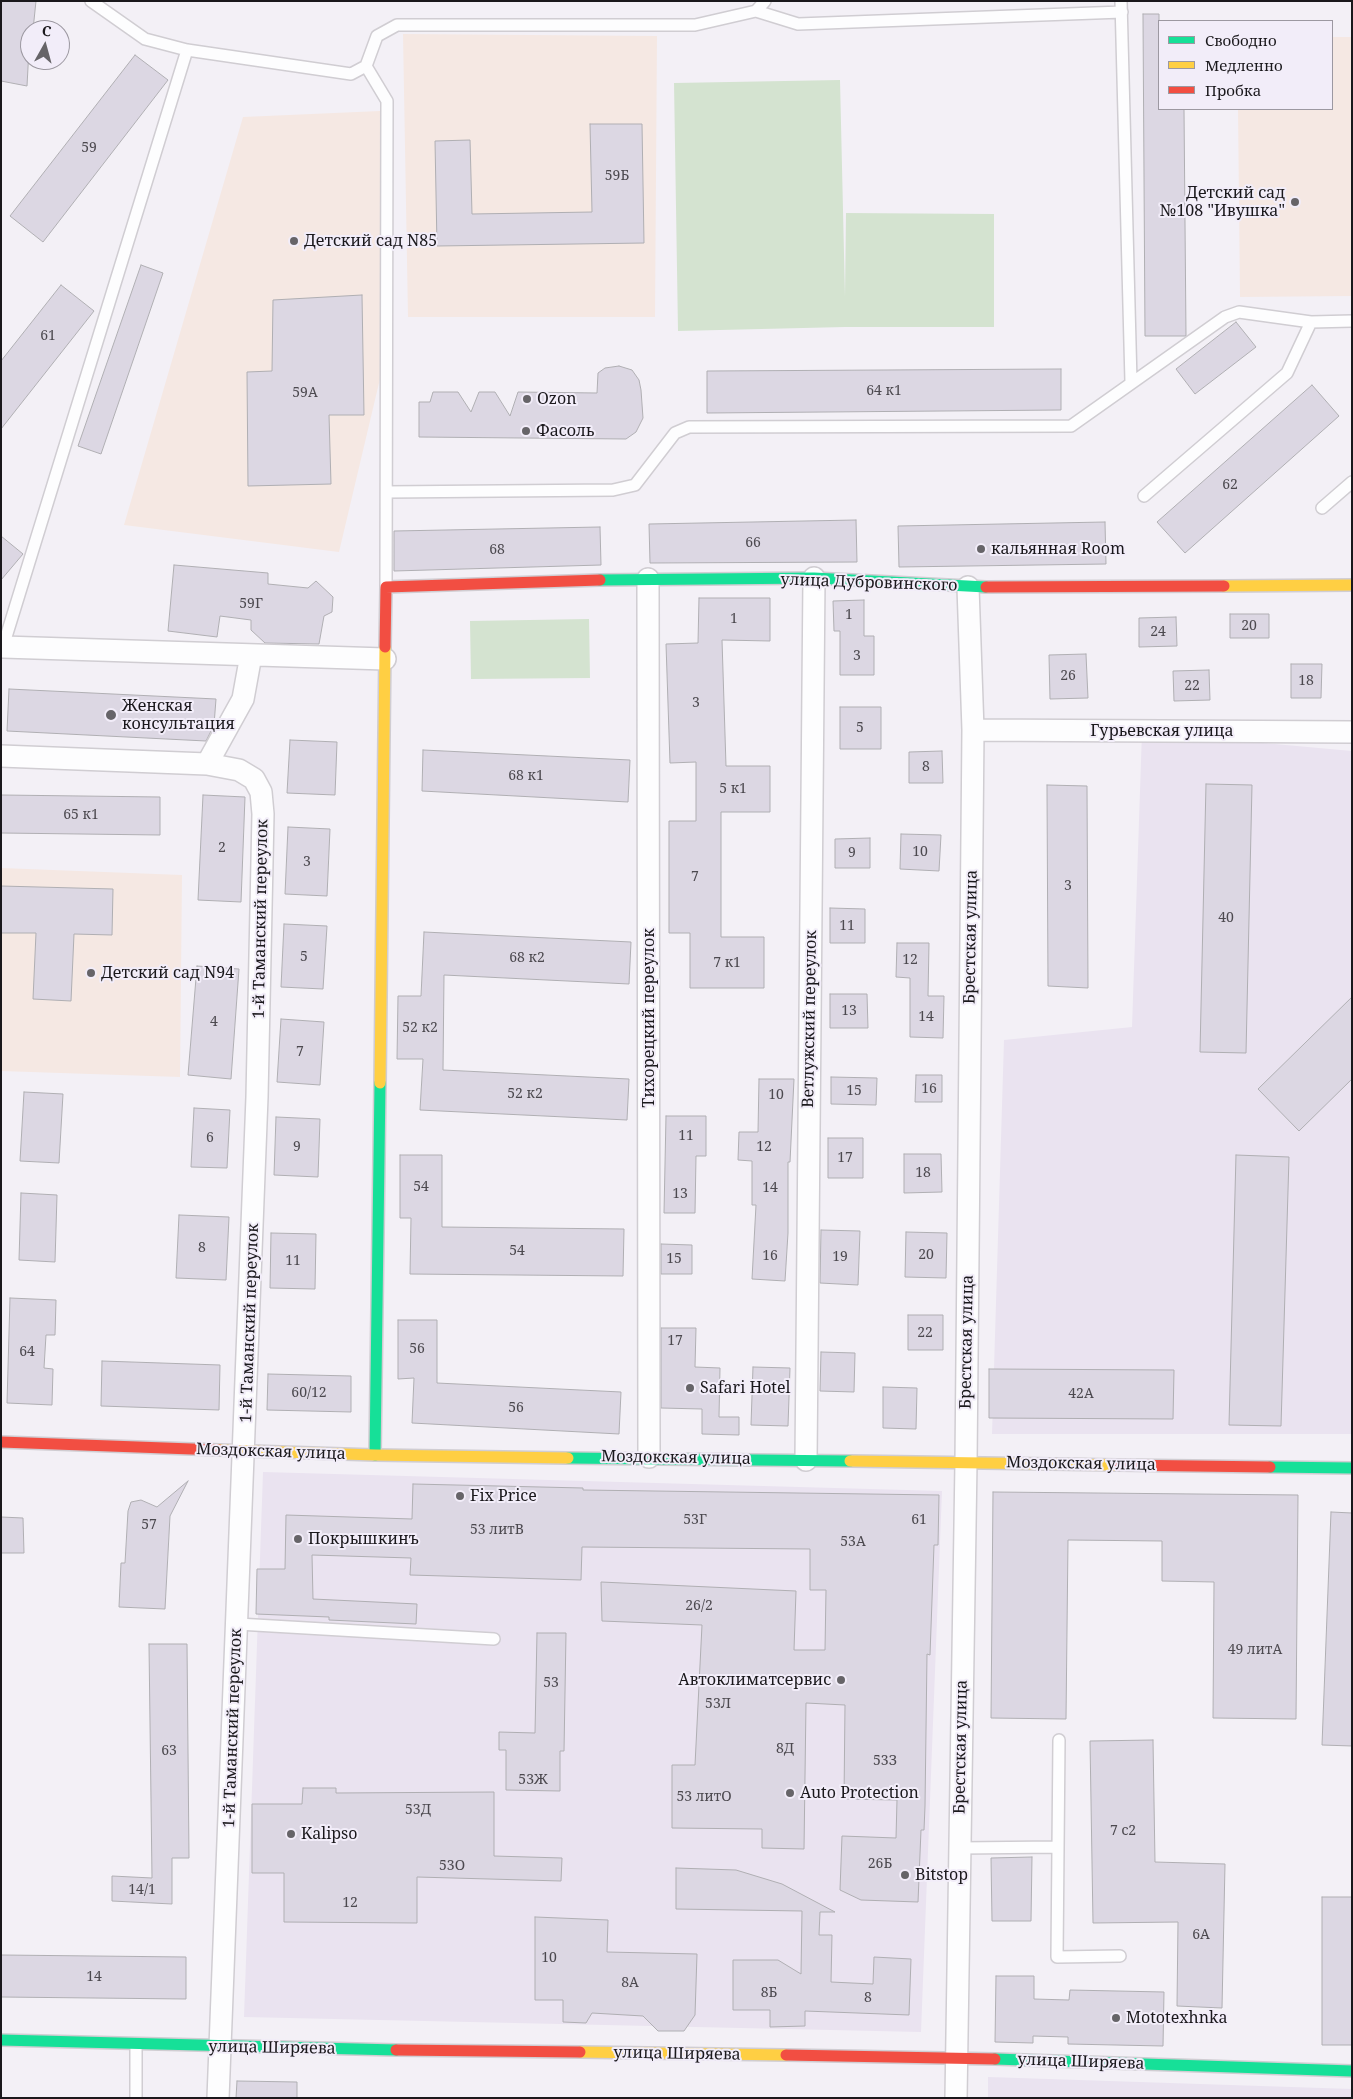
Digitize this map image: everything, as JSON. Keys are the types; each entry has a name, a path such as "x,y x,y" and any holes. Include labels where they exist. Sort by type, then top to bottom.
{"street":[{"name":"улица Дубровинского","path":"386,586 648,579 814,578 968,587 1352,585"},
{"name":"Ветлужский переулок","path":"806,1460 814,578"},
{"name":"Тихорецкий переулок","path":"648,579 649,1457"},
{"path":"375,1455 386,586"},
{"name":"Брестская улица","path":"956,2098 966,1462 973,730 968,587"},
{"path":"2,650 385,659"},
{"path":"207,764 242,699 251,655"},
{"name":"Гурьевская улица","path":"973,730 1352,732"},
{"name":"1-й Таманский переулок","path":"1,756 207,764 239,770 254,779 261,792 263,814 257,1107 245,1451 218,2098"},
{"name":"Моздокская улица","path":"1,1442 375,1455 649,1457 1352,1468"},
{"name":"улица Ширяева","path":"1,2040 220,2047 957,2058 1352,2071"}],"lane":[{"path":"91,1 145,40 187,50 351,74 366,66 377,36 397,25 695,26 756,11 798,24 1122,7 1131,382"},
{"path":"756,11 765,1"},
{"path":"2,650 187,50"},
{"path":"366,66 386,101 386,586"},
{"path":"387,492 613,490 635,485 675,433 689,426 1072,426 1212,325 1239,312 1311,322 1352,321"},
{"path":"1144,496 1287,373 1311,322"},
{"path":"1322,508 1352,482"},
{"path":"238,1624 494,1640"},
{"path":"1059,1740 1057,1957 1120,1956"},
{"path":"960,1848 1058,1847"},
{"path":"136,2044 136,2098"}],"shaded area":[{"path":"403,34 657,36 655,317 408,317"},
{"name":"Детский сад №108 \"Ивушка\"","path":"1333,37 1352,37 1352,296 1240,297 1238,110 1333,110"},
{"name":"Детский сад N85","path":"380,111 383,366 339,552 124,525 243,117"},
{"path":"1142,732 1352,751 1352,1434 992,1434 1004,1040 1132,1027"},
{"name":"Детский сад N94","path":"1,868 182,875 180,1077 1,1071"},
{"path":"263,1472 942,1491 921,2032 244,2017"},
{"path":"988,2077 1352,2089 1352,2098 988,2098"}],"green space":[{"path":"840,80 845,297 846,213 994,214 994,327 845,327 678,331 674,83"},
{"path":"589,619 590,678 471,679 470,621"}],"building":[{"path":"1,1 36,1 34,20 20,20 20,70 28,70 27,86 1,81"},
{"path":"1143,14 1159,14 1158,110 1184,110 1186,336 1145,336"},
{"path":"135,55 168,80 43,242 10,216"},
{"path":"590,124 642,124 644,243 437,246 435,141 470,140 472,214 592,212"},
{"path":"141,265 163,273 101,454 78,446"},
{"path":"61,285 94,311 1,429 1,361"},
{"path":"362,295 364,415 329,415 331,484 248,486 247,372 272,371 273,300"},
{"path":"1236,322 1256,347 1195,394 1176,369"},
{"path":"619,366 632,370 639,380 641,390 643,418 636,432 626,439 419,437 419,402 430,402 433,392 458,392 471,412 479,392 495,392 510,416 518,392 597,393 598,373 605,368"},
{"path":"1061,369 1061,410 707,413 707,371"},
{"path":"1312,385 1339,416 1185,553 1157,522"},
{"path":"856,520 857,562 650,563 649,524"},
{"path":"1105,522 1106,564 899,567 898,526"},
{"path":"600,527 601,565 394,571 394,531"},
{"path":"1,536 23,554 1,580"},
{"path":"174,565 268,573 268,584 308,588 316,581 333,597 332,612 324,616 319,644 265,643 251,630 251,620 220,616 217,637 168,631"},
{"path":"699,598 770,598 770,641 722,640 726,766 770,766 770,812 721,812 721,937 764,937 764,988 690,988 690,933 669,933 669,821 696,821 696,762 670,763 666,644 698,643"},
{"path":"864,600 864,636 874,636 874,675 840,675 840,631 834,631 833,601"},
{"path":"1230,614 1269,614 1269,638 1230,638"},
{"path":"1176,617 1177,646 1139,647 1139,618"},
{"path":"1086,654 1088,698 1050,699 1049,655"},
{"path":"1291,664 1322,664 1321,698 1291,698"},
{"path":"1209,670 1210,700 1174,701 1173,671"},
{"name":"Женская консультация","path":"9,689 216,699 214,725 206,741 7,731"},
{"path":"840,707 881,707 881,749 840,749"},
{"path":"290,740 337,742 335,795 287,793"},
{"path":"423,750 630,760 628,802 422,791"},
{"path":"942,751 943,783 909,783 909,752"},
{"path":"1206,784 1252,785 1246,1053 1200,1052"},
{"path":"1047,785 1087,786 1088,988 1048,986"},
{"path":"1,795 160,797 160,835 1,833"},
{"path":"203,795 245,797 241,902 198,900"},
{"path":"288,827 330,829 327,896 285,894"},
{"path":"901,834 941,835 939,871 900,869"},
{"path":"870,838 870,868 835,868 835,839"},
{"path":"1,886 113,889 112,935 74,934 71,1001 33,999 36,933 1,933"},
{"path":"830,908 865,909 865,943 830,943"},
{"path":"284,924 327,926 323,989 281,987"},
{"path":"424,932 631,942 629,984 444,975 443,1070 629,1079 627,1120 420,1110 423,1059 397,1059 398,996 421,996"},
{"path":"897,943 929,943 928,996 944,996 943,1038 910,1037 910,978 896,977"},
{"path":"197,966 239,969 231,1079 188,1075"},
{"path":"830,994 867,994 868,1028 830,1028"},
{"path":"1352,997 1352,1079 1299,1131 1258,1089"},
{"path":"281,1019 324,1022 320,1085 277,1082"},
{"path":"916,1075 942,1075 942,1102 915,1102"},
{"path":"831,1077 877,1078 876,1105 831,1104"},
{"path":"759,1079 794,1079 790,1162 788,1162 788,1233 785,1281 752,1279 756,1205 752,1205 752,1161 738,1160 739,1132 758,1132"},
{"path":"24,1092 63,1094 59,1163 20,1161"},
{"path":"194,1108 230,1110 227,1168 191,1167"},
{"path":"666,1116 706,1116 706,1156 696,1156 695,1213 664,1213"},
{"path":"276,1117 320,1119 318,1177 274,1175"},
{"path":"828,1138 863,1138 863,1178 828,1178"},
{"path":"904,1154 941,1154 942,1192 904,1193"},
{"path":"400,1155 442,1155 442,1227 624,1229 623,1276 410,1274 411,1218 400,1218"},
{"path":"1236,1155 1289,1157 1281,1426 1229,1425"},
{"path":"21,1193 57,1195 55,1262 19,1260"},
{"path":"179,1215 229,1217 226,1280 176,1278"},
{"path":"821,1230 860,1231 858,1285 820,1283"},
{"path":"906,1232 947,1233 946,1278 905,1277"},
{"path":"271,1233 316,1234 315,1289 270,1288"},
{"path":"661,1244 692,1245 692,1274 661,1274"},
{"path":"10,1298 56,1300 55,1335 46,1335 44,1368 53,1369 52,1405 7,1403"},
{"path":"908,1315 943,1315 943,1350 908,1350"},
{"path":"398,1320 437,1320 437,1383 621,1392 619,1434 412,1423 414,1378 398,1379"},
{"path":"661,1328 696,1328 695,1367 720,1368 719,1417 739,1417 739,1435 702,1434 702,1409 661,1408"},
{"path":"821,1352 855,1353 854,1392 820,1391"},
{"path":"102,1361 220,1365 219,1410 101,1406"},
{"path":"753,1367 790,1368 788,1426 751,1425"},
{"path":"989,1369 1174,1370 1173,1419 989,1418"},
{"path":"268,1374 351,1376 351,1412 267,1410"},
{"path":"883,1387 917,1388 916,1429 883,1428"},
{"path":"188,1481 170,1516 165,1609 119,1607 121,1563 125,1563 128,1511 131,1502 141,1500 157,1507"},
{"path":"413,1484 583,1488 583,1490 939,1495 938,1545 934,1545 930,1655 927,1654 925,1806 924,1830 921,1830 918,1902 861,1900 840,1890 842,1836 896,1838 897,1800 844,1799 845,1705 806,1703 804,1849 762,1848 762,1829 672,1828 672,1765 695,1765 702,1625 602,1621 601,1582 796,1591 794,1650 825,1650 826,1590 810,1590 810,1549 582,1547 581,1580 410,1575 411,1558 312,1555 313,1599 417,1604 416,1624 329,1620 329,1617 256,1614 257,1569 285,1569 286,1515 412,1519"},
{"path":"993,1492 1298,1495 1296,1719 1213,1718 1214,1582 1162,1581 1162,1541 1068,1540 1066,1719 991,1718"},
{"path":"1331,1512 1352,1513 1352,1746 1322,1745"},
{"path":"1,1517 23,1518 24,1553 1,1553"},
{"path":"537,1633 566,1633 564,1751 560,1751 560,1791 506,1790 506,1750 499,1750 499,1732 535,1733"},
{"path":"149,1644 187,1644 189,1858 172,1858 172,1904 112,1901 112,1876 152,1878"},
{"path":"1153,1740 1155,1862 1225,1864 1222,2008 1177,2006 1178,1922 1093,1923 1090,1741"},
{"path":"303,1788 336,1788 336,1793 494,1792 494,1856 562,1858 561,1881 417,1877 417,1923 284,1922 284,1873 252,1873 252,1804 302,1804"},
{"path":"1032,1857 1031,1921 992,1921 991,1858"},
{"path":"676,1868 736,1870 782,1884 835,1912 820,1912 819,1935 832,1935 831,1982 873,1984 874,1957 911,1959 909,2015 805,2011 805,2026 770,2027 770,2010 733,2010 733,1960 778,1960 801,1974 802,1911 676,1909"},
{"path":"1322,1897 1352,1897 1352,2045 1322,2045"},
{"path":"535,1917 608,1920 607,1952 697,1954 695,2015 684,2031 658,2031 643,2016 592,2013 586,2023 563,2022 563,2000 535,2000"},
{"path":"1,1955 186,1957 186,1999 1,1997"},
{"path":"996,1976 1034,1976 1034,1999 1069,2000 1070,1990 1164,1992 1163,2046 1068,2044 1068,2037 1033,2036 1033,2043 995,2042"},
{"path":"237,2081 297,2082 297,2098 236,2098"}],"traffic: fast":[{"path":"600,580 814,578 986,587"},
{"path":"375,1455 380,1083"},
{"path":"568,1458 850,1461"},
{"path":"1270,1467 1352,1468"},
{"path":"1,2040 396,2050"},
{"path":"995,2059 1352,2071"}],"traffic: slow":[{"path":"1224,586 1352,585"},
{"path":"380,1083 385,647"},
{"path":"219,1450 568,1458"},
{"path":"850,1461 1117,1465"},
{"path":"580,2052 786,2055"}],"traffic: jam":[{"path":"385,647 386,587 600,580"},
{"path":"986,587 1224,586"},
{"path":"1,1442 219,1450"},
{"path":"1117,1465 1270,1467"},
{"path":"396,2050 580,2052"},
{"path":"786,2055 995,2059"}],"place":[{"name":"Детский сад №108 \"Ивушка\"","path":"1295,202"},
{"name":"Детский сад N85","path":"294,241"},
{"name":"Ozon","path":"527,399"},
{"name":"Фасоль","path":"526,431"},
{"name":"кальянная Room","path":"981,549"},
{"name":"Женская консультация","path":"111,715"},
{"name":"Детский сад N94","path":"91,973"},
{"name":"Safari Hotel","path":"690,1388"},
{"name":"Fix Price","path":"460,1496"},
{"name":"Покрышкинъ","path":"298,1539"},
{"name":"Автоклиматсервис","path":"841,1680"},
{"name":"Auto Protection","path":"790,1793"},
{"name":"Kalipso","path":"291,1834"},
{"name":"Bitstop","path":"905,1875"},
{"name":"Mototexhnka","path":"1116,2018"}]}
